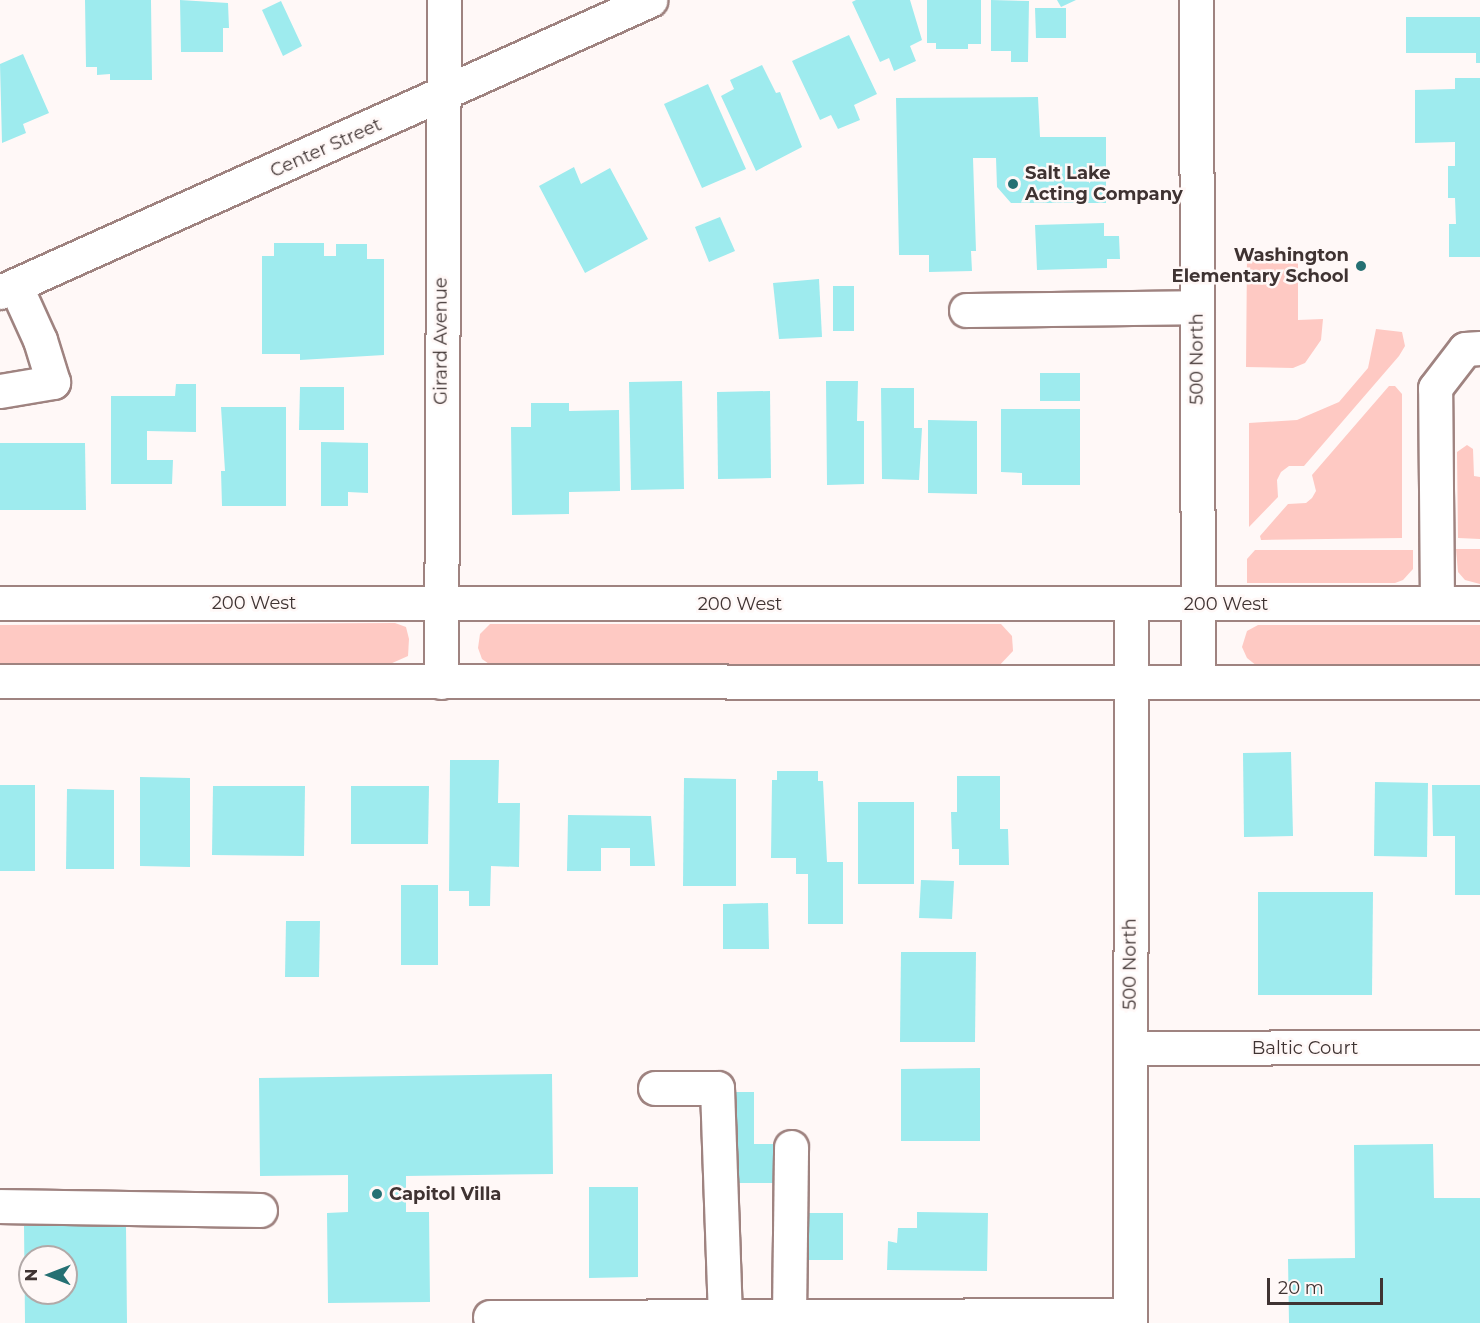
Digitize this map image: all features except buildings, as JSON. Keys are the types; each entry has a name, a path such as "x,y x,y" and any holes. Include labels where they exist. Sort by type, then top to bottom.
{"street":[{"name":"Girard Avenue","path":"441,682 444,0"},
{"name":"Center Street","path":"8,288 650,0"},
{"name":"500 North","path":"1196,0 1198,681"},
{"path":"0,391 53,382 40,340 8,288"},
{"path":"966,310 1197,307"},
{"path":"1437,603 1436,388 1465,349 1480,348"},
{"name":"200 West","path":"0,603 1480,603"},
{"name":"500 North","path":"1130,1319 1131,604"},
{"path":"0,681 1480,682"},
{"name":"Baltic Court","path":"1130,1048 1480,1047"},
{"path":"655,1088 717,1088 725,1316"},
{"path":"789,1316 790,1147"},
{"path":"0,1206 260,1210"},
{"path":"490,1317 789,1316 1130,1319"}],"shaded area":[{"path":"1247,256 1298,257 1298,320 1323,319 1321,340 1305,363 1293,368 1246,367"},
{"path":"1376,329 1402,332 1405,346 1399,356 1304,466 1289,466 1281,472 1277,480 1278,497 1249,527 1249,423 1297,420 1339,402 1368,368"},
{"path":"1389,386 1395,386 1402,394 1402,538 1261,540 1260,536 1288,504 1306,503 1312,498 1316,491 1312,475"},
{"path":"1467,445 1473,449 1474,476 1480,477 1480,539 1458,538 1457,452"},
{"path":"1456,549 1480,549 1480,584 1465,580 1458,572"},
{"path":"1255,550 1413,550 1413,569 1403,580 1395,583 1247,583 1247,559"},
{"path":"395,623 406,627 409,639 408,656 390,664 0,665 0,625"},
{"path":"490,624 1001,624 1012,636 1013,651 997,668 492,666 482,659 478,648 480,634"},
{"path":"1258,625 1480,625 1480,668 1262,670 1247,658 1242,647 1247,631"}],"place":[{"name":"Salt Lake Acting Company","path":"1013,184"},
{"name":"Washington Elementary School","path":"1361,266"},
{"name":"Capitol Villa","path":"377,1194"}]}
